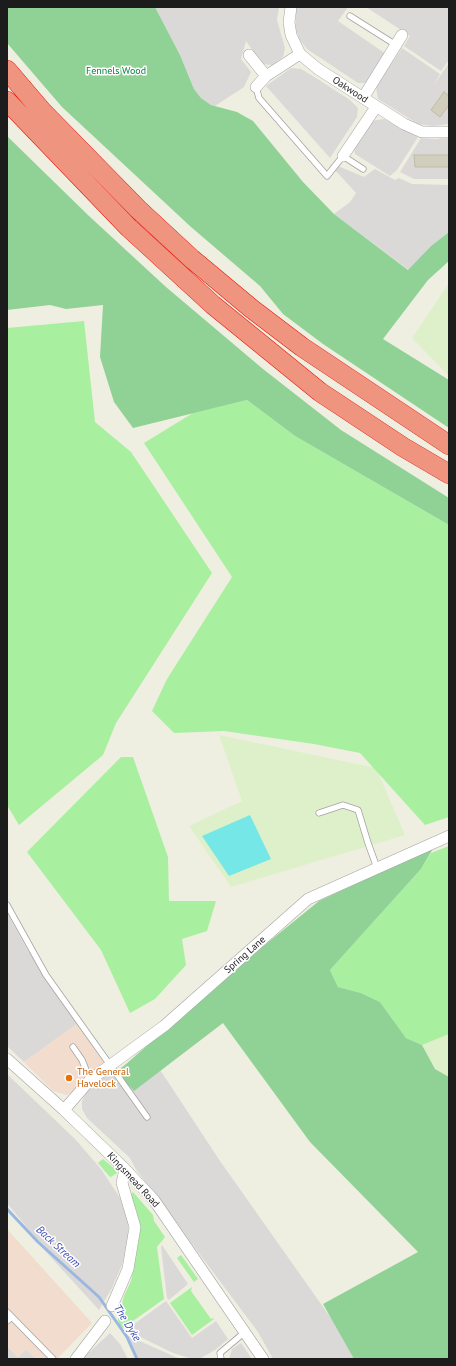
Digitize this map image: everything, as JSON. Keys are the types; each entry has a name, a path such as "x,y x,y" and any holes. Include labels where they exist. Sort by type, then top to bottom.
{"highway":[{"path":"7,70 42,111 138,209 192,259 252,309 302,347 449,445"},
{"path":"7,101 129,228 212,306 320,392 403,447 449,474"}],"street":[{"name":"Oakwood","path":"290,7 289,22 291,36 300,54 318,69 404,124 422,132 449,132"},
{"path":"363,98 402,35"},
{"path":"256,87 266,76 300,54"},
{"path":"249,55 266,76"},
{"path":"343,156 376,107"},
{"name":"Spring Lane","path":"64,1110 90,1080 164,1026 308,899 449,836"},
{"name":"Kingsmead Road","path":"7,1059 64,1110 125,1169 154,1200 263,1359"},
{"path":"112,1306 128,1269 135,1228 122,1183 125,1169"},
{"path":"76,1359 105,1321"}],"lane":[{"path":"350,16 396,46"},
{"path":"256,87 259,98 327,176 343,156 363,169"},
{"path":"319,813 343,806 358,810 377,868"},
{"path":"7,905 46,975 147,1118"},
{"path":"73,1047 82,1060 90,1080"},
{"path":"7,1312 53,1359"},
{"path":"7,1321 12,1317"},
{"path":"221,1359 220,1353 245,1331"}],"shaded area":[{"path":"155,7 279,7 277,20 285,48 283,57 272,65 262,64 246,41 241,59 251,72 244,87 215,106 211,105 201,98 194,89 180,55"},
{"path":"296,7 348,7 338,21 386,54 366,83 358,83 307,49 300,40 296,29"},
{"path":"366,7 449,8 449,60 441,71 404,46 410,36"},
{"path":"402,48 440,74 433,86 449,63 449,124 433,126 418,124 378,99 376,87"},
{"path":"291,68 301,69 350,100 358,108 357,117 330,158 266,86"},
{"path":"384,119 418,137 397,170 390,176 355,154 354,147 371,121"},
{"path":"449,137 449,179 414,179 400,172 421,138 436,139"},
{"path":"338,166 364,177 375,169 395,180 399,178 412,184 449,185 449,232 431,246 409,270 334,214 350,202 356,193 335,170"},
{"path":"250,815 271,859 229,876 202,836"},
{"path":"7,913 27,949 77,1024 24,1062 7,1046"},
{"path":"77,1024 104,1063 81,1087 67,1095 53,1091 24,1062"},
{"path":"149,1053 220,1161 328,1314 367,1359 273,1359 258,1332 135,1168 130,1158 87,1118 82,1109 82,1101 86,1093 97,1081 140,1055"},
{"path":"7,1074 75,1139 101,1169 120,1198 128,1221 128,1239 123,1262 112,1288 99,1310 36,1241 37,1240 7,1203"},
{"path":"7,1229 92,1323 57,1359 36,1359 26,1350 18,1357 7,1346"},
{"path":"162,1245 188,1284 169,1300 167,1298"},
{"path":"166,1301 192,1338 216,1321 228,1339 215,1350 201,1358 189,1358 173,1353 126,1330"},
{"path":"110,1333 120,1344 128,1359 82,1359"},
{"path":"124,1334 180,1359 136,1359"},
{"path":"241,1343 252,1359 229,1359 232,1349"},
{"path":"7,1346 18,1357 26,1349 36,1359 7,1359"}],"green space":[{"name":"Fennels Wood","path":"7,7 155,7 180,55 194,89 201,98 211,105 237,112 253,121 303,182 334,214 408,270 431,246 449,232 449,261 428,280 383,339 449,380 449,428 323,344 283,314 260,286 191,227 62,107 7,43"},
{"path":"7,136 89,216 166,287 263,369 341,430 449,498 449,525 295,436 247,400 133,428 114,402 100,357 103,305 66,309 50,305 7,310"},
{"path":"449,283 449,376 412,338"},
{"path":"84,321 95,422 131,452 212,573 116,723 103,755 19,825 7,805 7,328"},
{"path":"247,400 295,436 449,525 449,817 425,825 360,753 314,744 224,731 174,733 152,711 167,679 232,577 144,443 193,413"},
{"path":"219,735 376,768 405,835 231,887 189,826 242,801"},
{"path":"121,757 133,757 168,857 169,901 216,901 207,931 182,939 186,965 155,999 130,1013 101,950 27,852"},
{"path":"449,846 449,1034 422,1045 406,1038 380,1002 361,993 338,987 330,970 421,869 431,853"},
{"path":"434,847 421,869 330,970 338,987 361,993 380,1002 406,1038 422,1045 435,1069 449,1077 449,1359 354,1359 323,1304 418,1252 310,1142 223,1023 134,1091 117,1072 223,979 319,901"},
{"path":"449,1034 449,1077 435,1069 422,1045"},
{"path":"103,1159 115,1169 117,1173 111,1177 109,1176 98,1163"},
{"path":"133,1192 153,1215 154,1221 165,1237 157,1247 164,1299 123,1328 119,1325 118,1320 124,1296 131,1281 136,1257 138,1225 137,1212 130,1195"},
{"path":"181,1255 198,1279 194,1282 177,1258"},
{"path":"192,1287 191,1291 211,1319 214,1319 192,1335 170,1303"}],"building":[{"path":"444,92 449,96 449,105 440,117 431,110"},
{"path":"414,155 449,155 449,167 415,167"}],"waterway":[{"name":"Back Stream","path":"7,1209 38,1242 99,1297 127,1337 137,1359"}],"place":[{"name":"The General Havelock","path":"69,1078"}],"water label":[{"name":"The Dyke","path":"127,1323"}]}
